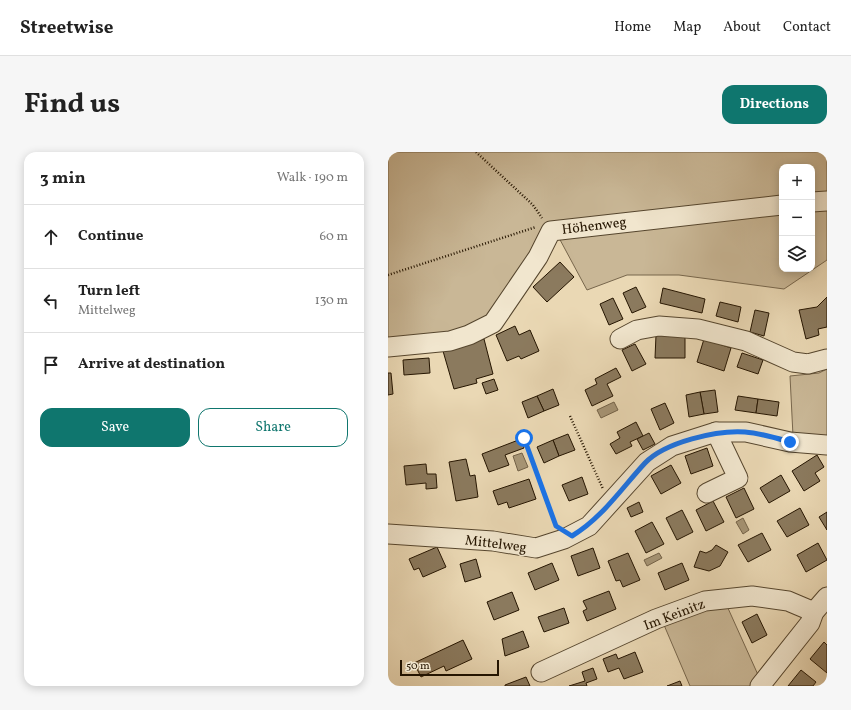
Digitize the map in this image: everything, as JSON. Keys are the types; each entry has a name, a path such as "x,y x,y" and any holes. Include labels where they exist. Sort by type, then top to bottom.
{"street":[{"path":"815,202 827,201"},
{"name":"Höhenweg","path":"388,347 450,341 469,335 493,322 538,257 549,227 779,205"},
{"path":"620,339 637,330 659,326 698,329 746,341 793,362 808,364 827,359"},
{"path":"707,493 738,478 716,432"},
{"name":"Mittelweg","path":"388,534 493,541 536,548 572,536 589,526 647,462 672,446 716,432 746,432 790,442 827,445"},
{"name":"Im Keinitz","path":"541,672 656,619 705,601 752,596 788,601 814,612"},
{"path":"760,686 810,623 814,612 827,597"}],"path":[{"path":"388,275 549,227 533,205 476,152"},
{"path":"570,416 609,504"},
{"path":"524,438 556,526 572,536"}],"shaded area":[{"path":"388,152 827,152 827,197 815,198 815,164 779,164 779,200 554,226 493,323 388,347"},
{"path":"827,206 827,260 815,268 815,236 815,207"},
{"path":"779,210 779,272 809,272 784,289 679,275 627,275 587,290 558,236"},
{"path":"827,369 827,438 793,436 790,376 819,373"},
{"path":"614,402 618,410 601,418 597,410"},
{"path":"522,453 528,467 518,471 513,456"},
{"path":"743,518 749,530 743,534 736,522"},
{"path":"659,553 662,558 647,566 644,560"},
{"path":"727,606 759,677 750,686 690,686 664,625 699,611"}],"building":[{"path":"560,262 574,277 547,302 533,287"},
{"path":"636,287 646,307 632,313 623,293"},
{"path":"663,288 705,299 702,313 660,303"},
{"path":"827,297 827,327 818,329 819,335 806,339 799,310 817,307"},
{"path":"613,298 623,319 609,325 600,304"},
{"path":"720,302 741,307 738,322 716,316"},
{"path":"755,310 769,313 764,336 750,332"},
{"path":"515,326 519,335 530,330 539,351 521,359 519,356 507,361 496,335"},
{"path":"656,335 685,336 685,358 655,358"},
{"path":"484,339 493,374 476,379 477,383 454,389 443,351"},
{"path":"704,339 731,348 724,371 697,362"},
{"path":"635,344 646,364 632,371 622,350"},
{"path":"742,353 763,360 758,374 737,367"},
{"path":"429,358 430,373 404,375 403,360"},
{"path":"616,368 621,377 607,384 613,396 592,406 585,390 597,384 595,379"},
{"path":"388,373 391,373 393,394 388,395"},
{"path":"494,379 498,390 486,394 482,383"},
{"path":"553,389 559,405 544,411 537,396"},
{"path":"715,390 718,412 704,414 700,392"},
{"path":"700,392 704,414 689,417 686,395"},
{"path":"537,396 544,411 528,418 522,402"},
{"path":"738,396 758,399 756,413 735,410"},
{"path":"758,399 779,402 777,416 756,413"},
{"path":"665,403 674,423 660,430 651,409"},
{"path":"636,422 643,436 630,442 632,446 616,454 610,444 620,438 617,432"},
{"path":"649,433 655,444 643,450 637,439"},
{"path":"568,434 575,450 559,456 553,440"},
{"path":"521,439 524,448 505,455 509,465 489,472 482,454"},
{"path":"553,440 559,456 544,463 537,447"},
{"path":"707,448 713,466 691,474 685,456"},
{"path":"817,455 824,467 815,473 820,481 804,491 792,471"},
{"path":"466,459 470,476 475,475 478,497 456,501 449,462"},
{"path":"426,464 427,474 436,474 437,488 426,489 426,483 406,485 404,466"},
{"path":"671,465 681,483 661,494 651,476"},
{"path":"781,475 790,491 769,503 760,488"},
{"path":"582,477 588,494 569,501 562,485"},
{"path":"529,479 536,499 509,508 507,502 498,505 493,491"},
{"path":"744,488 754,509 736,518 726,497"},
{"path":"713,501 724,522 706,531 696,510"},
{"path":"639,502 643,512 631,517 627,508"},
{"path":"800,508 809,525 787,537 777,521"},
{"path":"682,510 693,532 677,540 666,518"},
{"path":"827,512 827,530 819,517"},
{"path":"652,522 664,544 646,553 635,531"},
{"path":"762,533 771,550 748,562 738,545"},
{"path":"818,543 827,560 806,572 797,555"},
{"path":"716,545 728,552 720,566 709,571 694,567 700,551 706,553 712,550"},
{"path":"437,547 446,567 423,577 419,568 414,570 409,559"},
{"path":"593,548 600,568 578,576 571,556"},
{"path":"628,553 640,580 623,587 620,580 616,581 608,561"},
{"path":"476,559 481,577 465,582 460,564"},
{"path":"552,563 559,580 535,590 528,573"},
{"path":"682,563 689,580 665,590 658,573"},
{"path":"609,591 616,609 587,621 583,611 587,609 583,601"},
{"path":"512,592 519,610 494,620 487,602"},
{"path":"564,608 569,623 544,632 538,617"},
{"path":"757,614 767,635 752,643 742,622"},
{"path":"523,631 529,647 505,656 502,639"},
{"path":"463,640 472,659 446,671 444,666 421,677 414,663"},
{"path":"824,642 827,645 827,673 810,659"},
{"path":"635,652 643,672 624,679 619,668 608,672 603,659 616,654 618,659"},
{"path":"593,668 597,679 586,683 587,686 569,686 585,681 582,672"},
{"path":"801,670 816,682 813,686 788,686"},
{"path":"526,677 530,686 505,686 505,685"},
{"path":"680,681 682,686 667,686"}],"route":[{"path":"524,438 556,526 572,536 589,526 647,462 672,446 716,432 746,432 790,442"}]}
